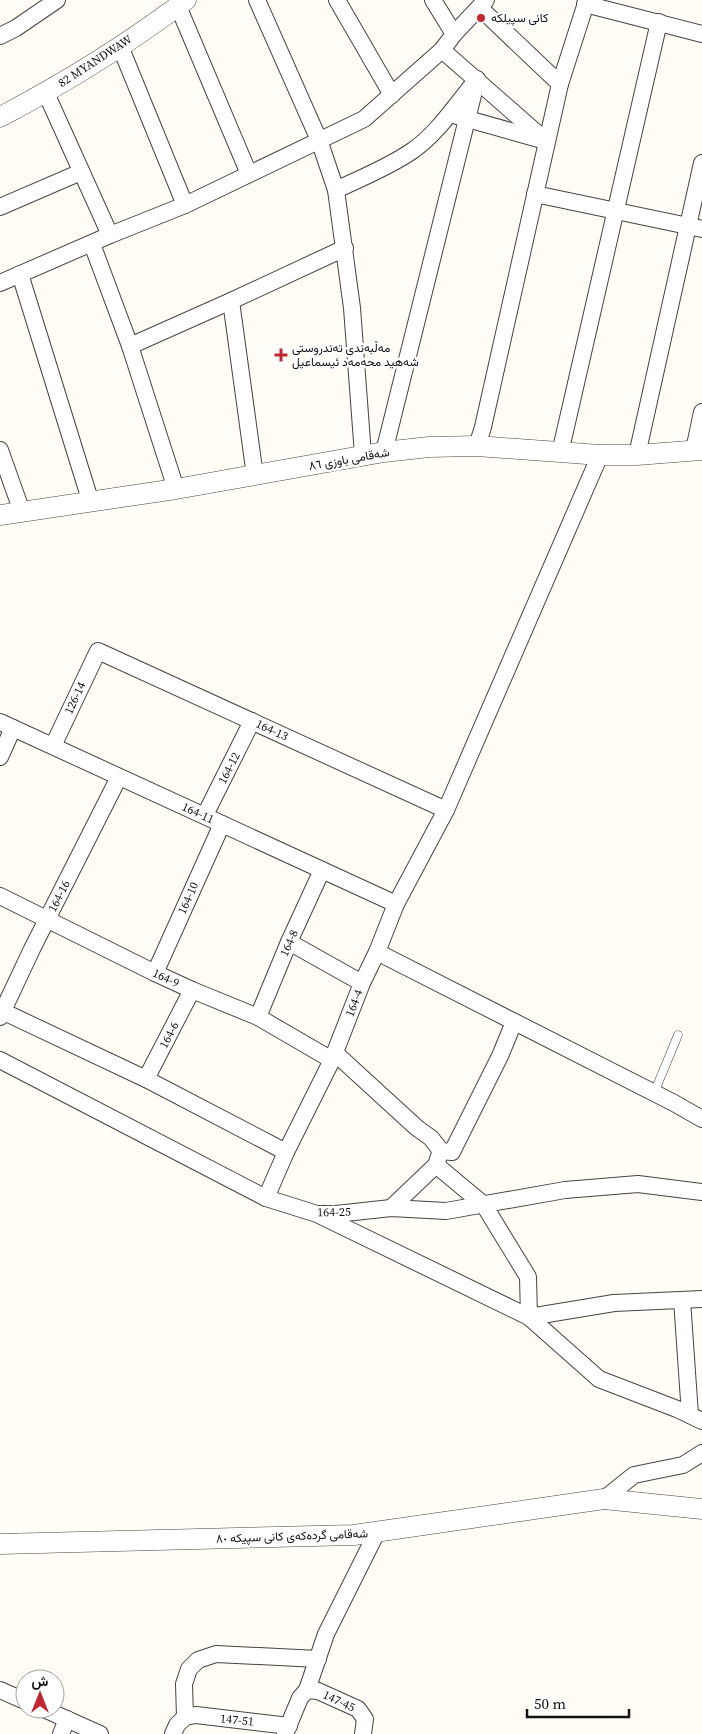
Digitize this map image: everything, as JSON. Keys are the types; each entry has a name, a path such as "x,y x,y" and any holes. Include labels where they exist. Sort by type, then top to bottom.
{"street":[{"path":"0,36 16,28 57,0"},
{"path":"257,0 319,140 336,190 352,308 364,456"},
{"path":"337,0 392,95"},
{"path":"433,0 454,34"},
{"path":"476,446 483,427 560,84 586,2 702,34"},
{"path":"182,3 249,174"},
{"name":"82 MYANDWAW","path":"0,117 46,93 120,46 182,3"},
{"path":"0,283 185,205 364,119 442,50 454,34 483,4 560,84"},
{"path":"560,453 659,22"},
{"path":"120,46 185,205"},
{"path":"442,50 546,141"},
{"path":"336,190 413,150 439,125 477,79"},
{"path":"384,452 477,79"},
{"path":"46,93 110,235"},
{"path":"449,113 546,141"},
{"path":"638,455 695,228 702,163"},
{"path":"0,207 82,172"},
{"path":"535,194 695,228"},
{"path":"92,244 130,346 176,489"},
{"path":"130,346 345,248"},
{"path":"20,274 91,503"},
{"path":"231,301 254,476"},
{"path":"698,450 702,412"},
{"name":"شەقامی باوزی ٨٦","path":"0,515 91,503 384,452 429,447 476,446 600,455 638,455 698,450"},
{"path":"0,450 22,512"},
{"name":"164-4","path":"266,1198 286,1152 333,1056 396,904 446,810 600,455"},
{"name":"164-13","path":"98,651 446,810"},
{"name":"126-14","path":"53,746 98,651"},
{"name":"164-12","path":"205,815 252,721"},
{"path":"0,757 7,725"},
{"name":"164-11","path":"7,725 396,904"},
{"name":"164-16","path":"1,1014 119,776"},
{"name":"164-10","path":"155,973 222,824"},
{"name":"164-8","path":"258,1016 322,870"},
{"name":"164-9","path":"0,896 155,973 258,1016 333,1056 431,1138 439,1158 484,1205 528,1277 529,1318"},
{"path":"289,942 362,983"},
{"path":"377,952 702,1119"},
{"name":"164-6","path":"146,1080 192,990"},
{"path":"1,1014 146,1080 286,1152"},
{"path":"391,1208 439,1158 452,1152 500,1056 514,1022"},
{"name":"164-25","path":"2,1063 266,1198 317,1214 336,1214 391,1208 446,1211 565,1190 638,1184 702,1192"},
{"path":"317,1214 529,1318 599,1380 696,1418"},
{"path":"529,1318 614,1303 702,1299"},
{"path":"682,1300 696,1418"},
{"path":"604,1499 634,1475 683,1465 702,1453"},
{"name":"شەقامی گردەکەی کانی سپیکە ٨٠","path":"0,1544 354,1535 604,1499 702,1509"},
{"path":"287,1730 300,1698 307,1690 326,1634 377,1532"},
{"path":"173,1734 177,1725 185,1717 184,1684 189,1669 198,1660 216,1654 318,1659"},
{"path":"0,1690 15,1697"},
{"name":"147-45","path":"307,1690 318,1691 358,1709 364,1726"},
{"name":"147-51","path":"185,1717 196,1715 287,1730"},
{"path":"64,1726 100,1734"}],"lane":[{"path":"654,1093 678,1035"}],"place":[{"name":"کانی سپیلکە","path":"481,18"},
{"name":"مەڵبەندی تەندروستی شەهید محەمەد ئیسماعیل","path":"281,355"}]}
